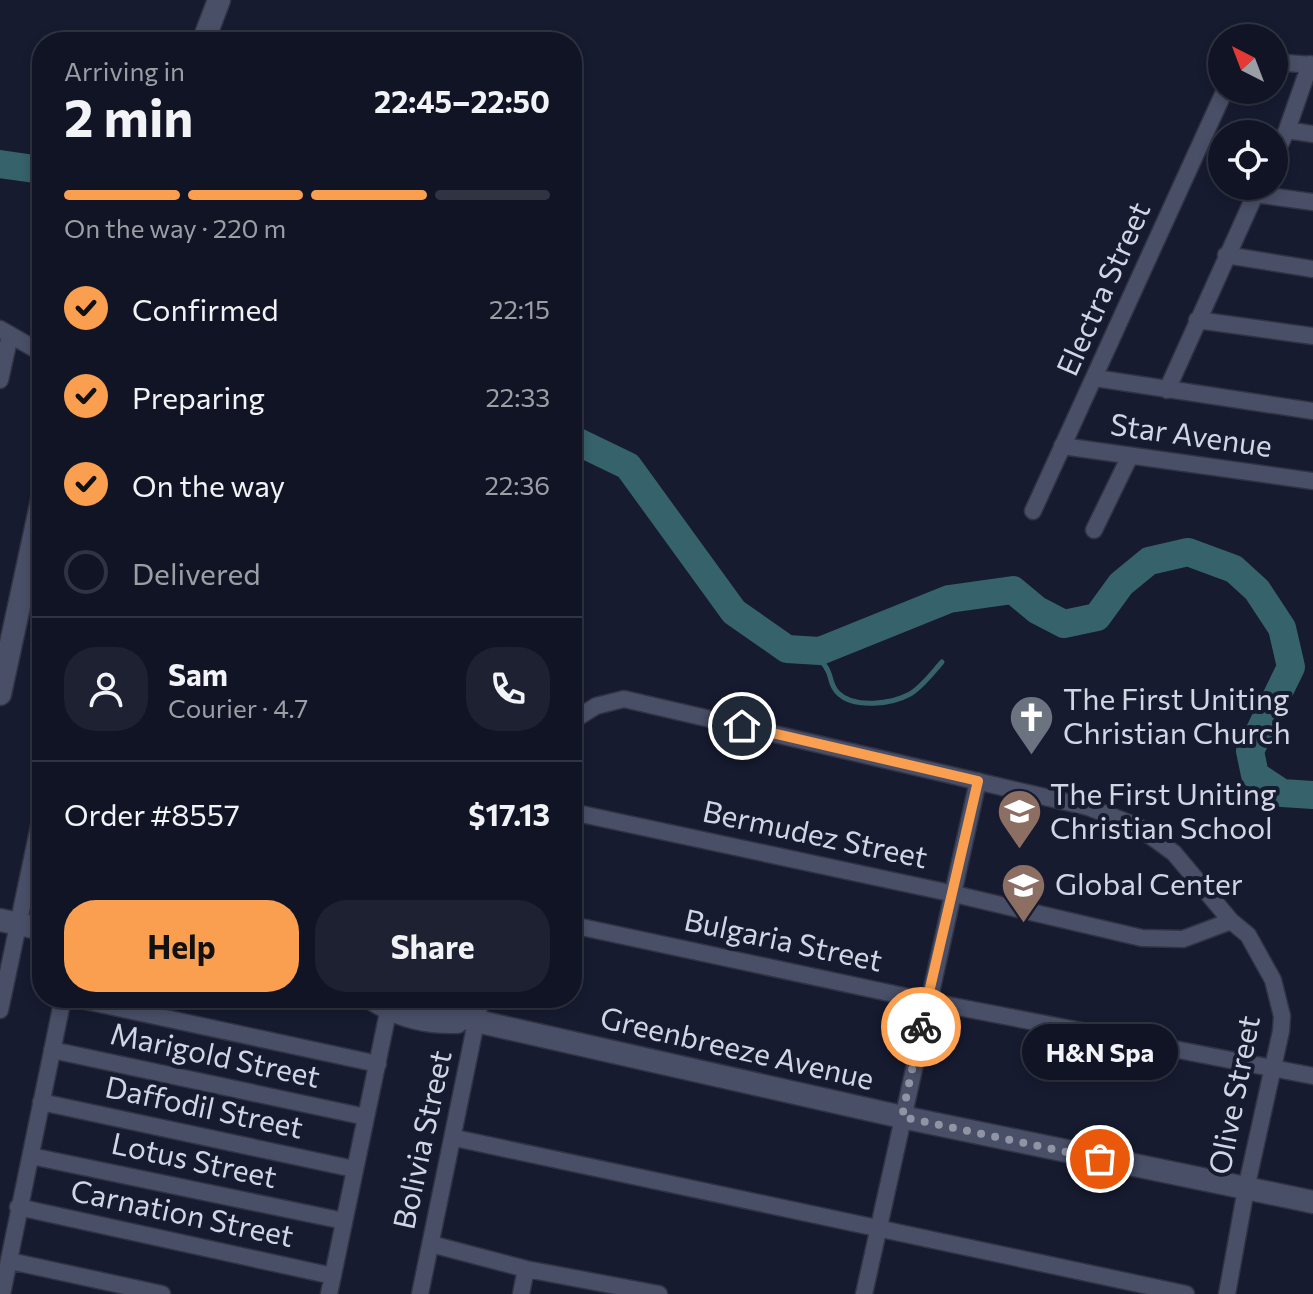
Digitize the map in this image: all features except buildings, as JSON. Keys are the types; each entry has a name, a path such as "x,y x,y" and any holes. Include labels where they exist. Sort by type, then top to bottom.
{"street":[{"path":"207,32 219,0"},
{"path":"1288,63 1311,65 1288,127"},
{"name":"Electra Street","path":"1033,511 1219,104"},
{"path":"1288,130 1313,134"},
{"path":"1288,197 1313,202"},
{"path":"1167,390 1252,200"},
{"path":"1226,255 1313,269"},
{"path":"1197,320 1313,336"},
{"path":"0,380 5,332 32,347"},
{"path":"1095,378 1313,411"},
{"name":"Star Avenue","path":"1062,446 1313,481"},
{"path":"1094,530 1130,456"},
{"path":"0,694 32,546"},
{"path":"582,715 596,706 624,699 978,781 950,893 877,1230 872,1270 864,1294"},
{"name":"Olive Street","path":"978,781 1050,801 1088,807 1137,826 1163,843 1193,872 1231,921 1248,935 1273,980 1282,1016 1227,1294"},
{"name":"Bermudez Street","path":"582,814 1160,940 1206,933 1231,921"},
{"path":"0,1010 9,922 32,845"},
{"path":"9,922 32,927"},
{"name":"Bulgaria Street","path":"582,927 927,1001 1313,1076"},
{"path":"2,1294 61,1008"},
{"path":"118,1008 378,1064"},
{"path":"329,1294 378,1064 382,1008"},
{"name":"Greenbreeze Avenue","path":"401,1008 440,1023 476,1021 902,1117 1313,1202"},
{"name":"Bolivia Street","path":"420,1294 455,1138 479,1008"},
{"name":"Marigold Street","path":"52,1050 366,1117"},
{"name":"Daffodil Street","path":"41,1102 354,1169"},
{"path":"455,1138 1186,1294"},
{"name":"Lotus Street","path":"31,1156 344,1221"},
{"name":"Carnation Street","path":"18,1207 333,1276"},
{"path":"431,1244 526,1269 659,1294"},
{"path":"10,1261 162,1294"},
{"path":"521,1294 526,1269"}],"waterway":[{"path":"0,164 32,169"},
{"path":"582,444 628,466 734,612 787,649 820,651 949,599 1013,590 1037,610 1064,624 1097,617 1121,584 1149,561 1188,552 1234,569 1257,590 1282,628 1291,667 1250,751 1255,775 1282,793 1313,795"},
{"path":"805,650 824,664 838,693 863,703 884,702 910,694 942,662"}],"way so far":[{"path":"921,1027 902,1117 1100,1159"}],"place":[{"name":"The First Uniting Christian Church","path":"1032,756"},
{"name":"The First Uniting Christian School","path":"1019,851"},
{"name":"Global Center","path":"1024,924"},
{"name":"H&N Spa","path":"1100,1159"}],"route":[{"path":"742,726 978,781 921,1027"}]}
